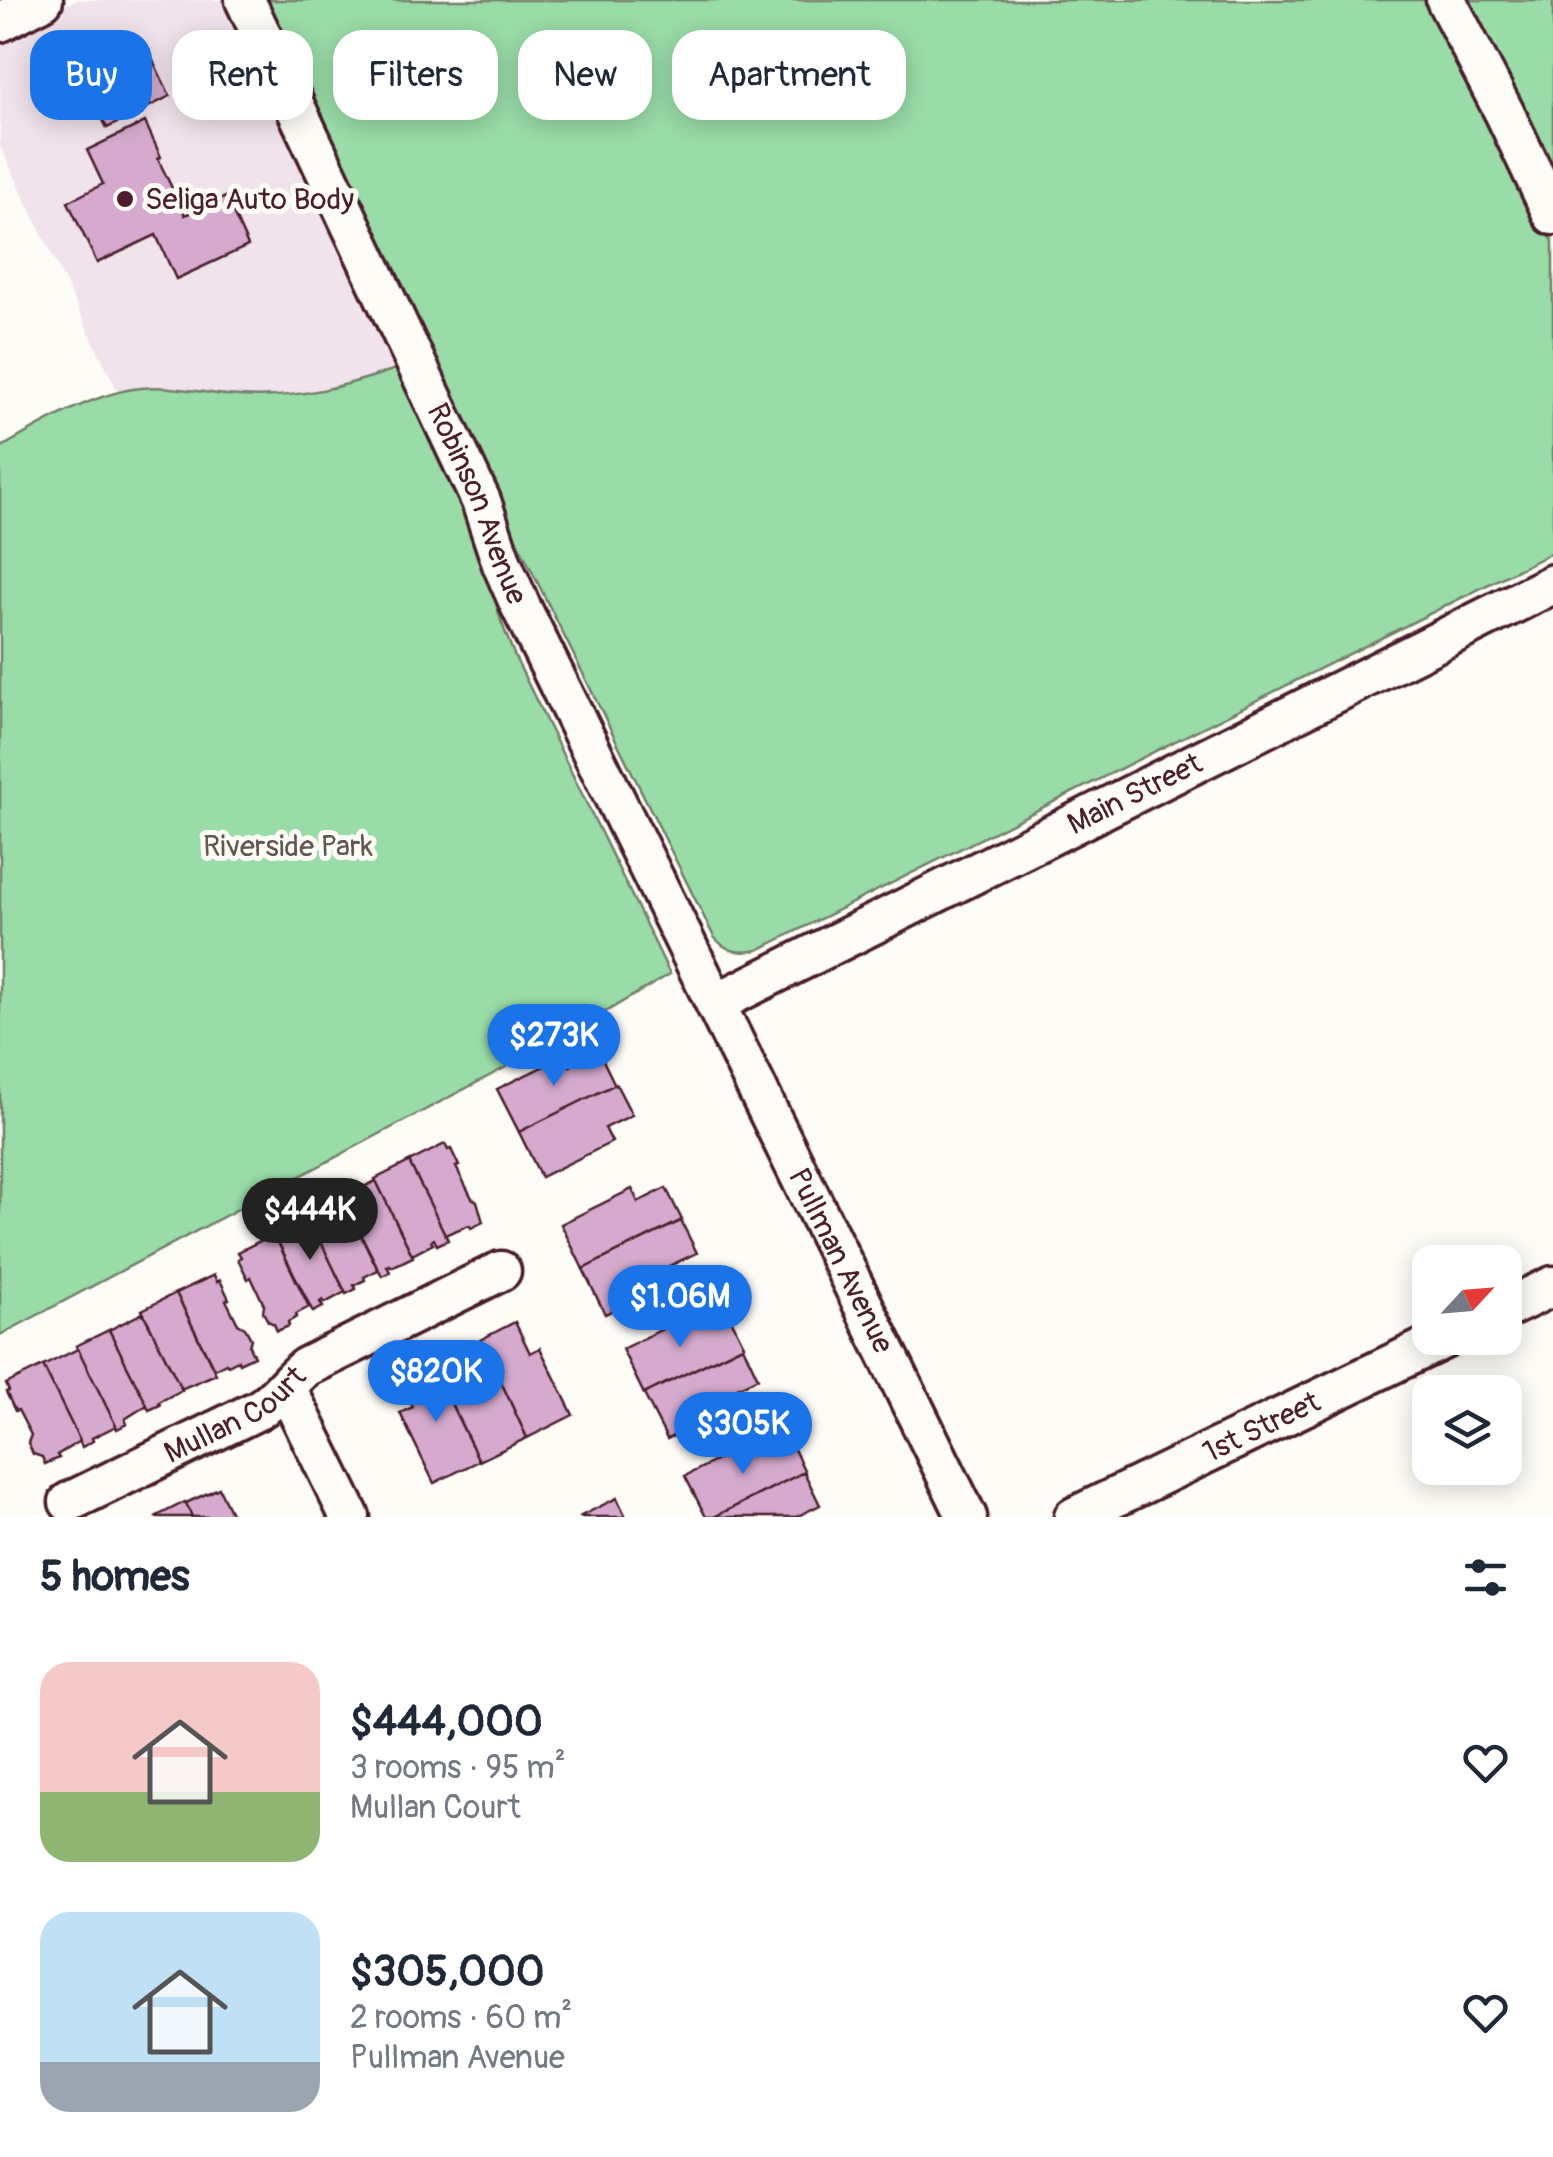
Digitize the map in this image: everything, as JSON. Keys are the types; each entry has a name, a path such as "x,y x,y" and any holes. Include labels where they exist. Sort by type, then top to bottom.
{"street":[{"path":"0,22 43,0"},
{"name":"Robinson Avenue","path":"245,0 482,501 502,564 520,604 716,1003"},
{"path":"1446,0 1553,215"},
{"name":"Main Street","path":"716,1003 1553,584"},
{"name":"Pullman Avenue","path":"716,1003 966,1517"},
{"name":"Mullan Court","path":"70,1502 258,1410 306,1367 501,1271"},
{"path":"1522,1301 1553,1286"},
{"name":"1st Street","path":"1074,1517 1412,1354"},
{"path":"286,1387 350,1517"}],"shaded area":[{"path":"75,0 230,0 244,30 172,30 172,120 287,120 421,401 179,520 0,146 0,38"}],"green space":[{"path":"261,0 1436,0 1553,242 1553,552 758,950 729,949 714,937 491,489 313,111 313,30 275,30"},
{"path":"1456,0 1553,0 1553,190"},
{"name":"Riverside Park","path":"404,366 472,516 515,657 670,974 559,1039 0,1335 0,448 82,405 133,389 160,387 240,396 282,396 344,385"}],"building":[{"path":"152,58 170,96 152,105"},
{"path":"103,120 123,120 107,128"},
{"name":"Seliga Auto Body","path":"145,122 185,215 226,197 248,246 176,279 156,235 97,263 68,202 103,184 87,150"},
{"path":"599,1052 615,1085 519,1132 497,1089 565,1056 570,1066"},
{"path":"616,1084 632,1115 605,1128 612,1142 541,1177 519,1132"},
{"path":"445,1144 477,1201 483,1222 445,1235 409,1162"},
{"path":"409,1162 448,1240 437,1245 434,1239 433,1244 412,1255 375,1179"},
{"path":"376,1181 413,1257 387,1266 390,1272 382,1276 342,1197"},
{"path":"666,1188 682,1220 583,1269 561,1224 632,1189 638,1202"},
{"path":"342,1197 378,1270 346,1294 307,1214"},
{"path":"309,1217 345,1292 325,1303 323,1300 323,1307 313,1312 274,1234"},
{"path":"681,1221 697,1253 669,1266 676,1279 605,1314 583,1269"},
{"path":"274,1234 309,1307 296,1314 289,1326 277,1331 263,1312 264,1305 251,1277 248,1279 238,1259 238,1252"},
{"path":"214,1275 217,1282 220,1280 238,1324 251,1339 249,1346 254,1356 214,1369 176,1293"},
{"path":"176,1293 216,1374 181,1389 142,1310"},
{"path":"143,1313 182,1390 149,1410 109,1330"},
{"path":"728,1313 744,1345 644,1394 622,1349 693,1314 700,1327"},
{"path":"515,1322 530,1353 540,1348 573,1415 527,1438 480,1340"},
{"path":"109,1330 147,1405 117,1429 76,1346"},
{"path":"743,1346 758,1378 731,1391 737,1404 667,1439 644,1394"},
{"path":"464,1348 479,1379 496,1371 527,1438 479,1461 432,1364"},
{"path":"78,1349 116,1426 82,1447 43,1366"},
{"path":"431,1363 479,1461 434,1483 400,1413 413,1407 399,1379"},
{"path":"43,1366 80,1441 45,1464 42,1457 33,1454 28,1443 31,1435 6,1392 6,1384"},
{"path":"757,1440 763,1454 790,1441 805,1472 714,1517 706,1517 685,1476"},
{"path":"804,1472 820,1505 796,1517 714,1517"},
{"path":"219,1488 233,1517 192,1517 186,1503"},
{"path":"617,1498 626,1517 579,1517"},
{"path":"185,1502 192,1517 155,1517"}],"place":[{"name":"Seliga Auto Body","path":"125,199"}]}
